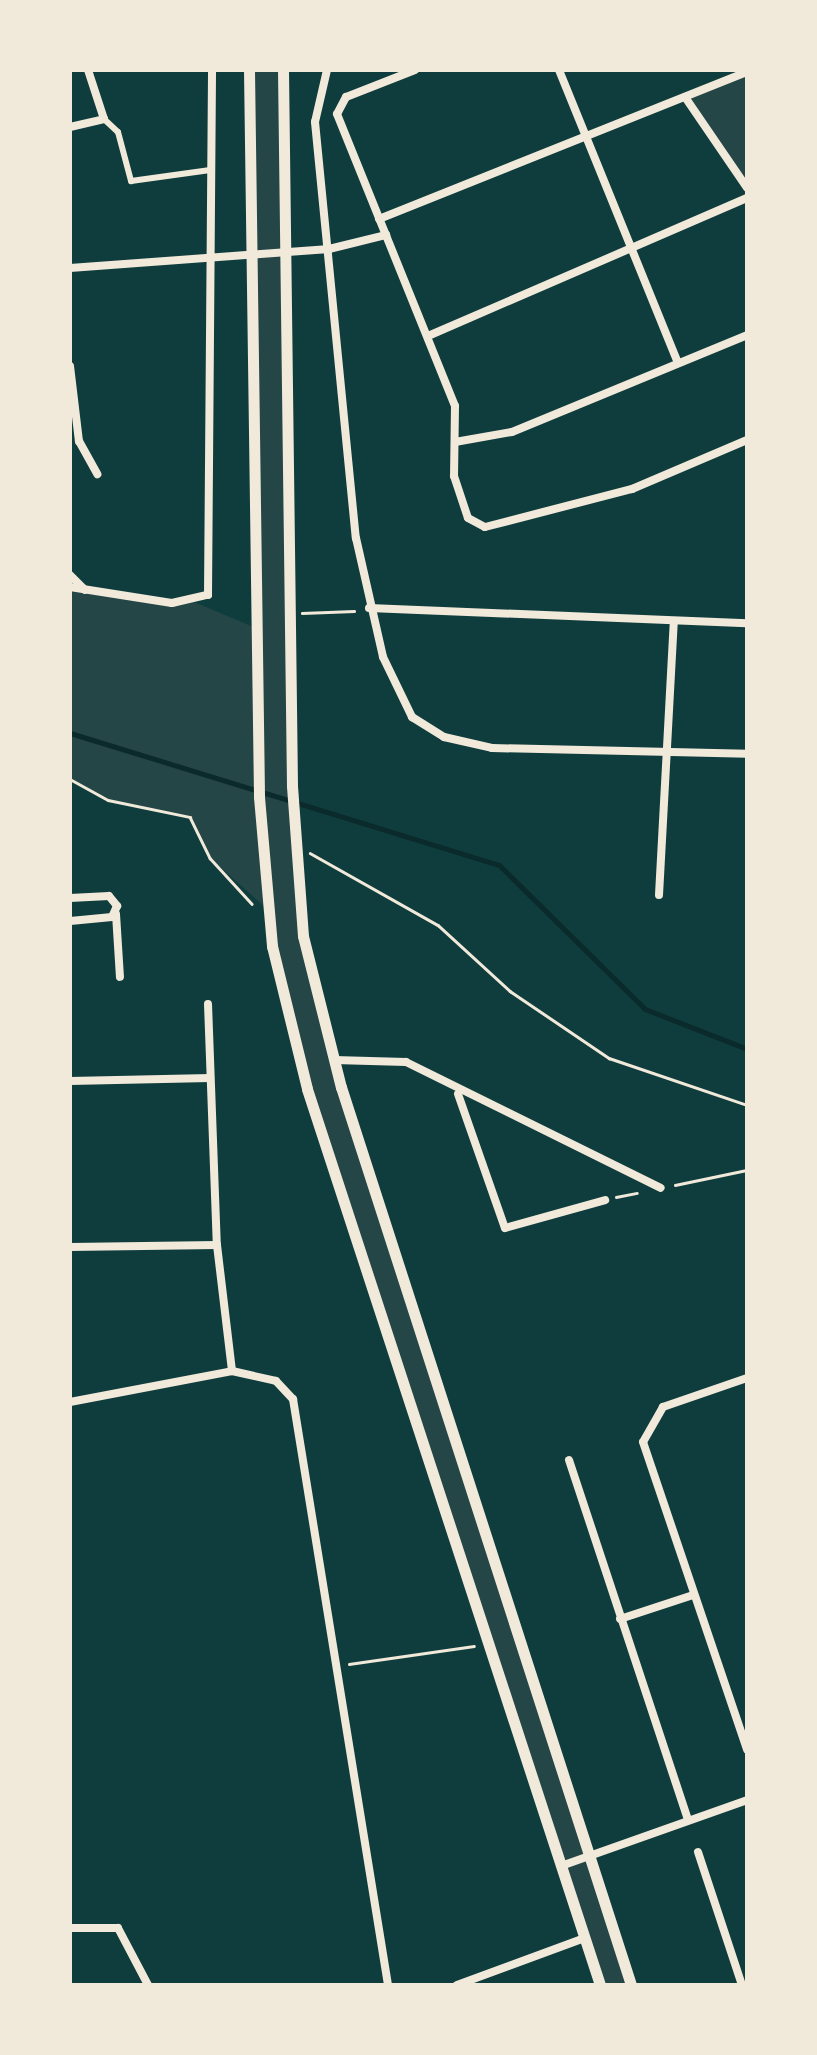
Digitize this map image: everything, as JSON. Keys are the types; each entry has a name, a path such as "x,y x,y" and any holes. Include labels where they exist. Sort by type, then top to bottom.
{"main road":[{"path":"249,70 258,750 266,908 302,1073 600,1985"},
{"path":"283,70 292,751 302,936 334,1060 631,1985"}],"street":[{"path":"88,70 104,119 118,132 131,181 210,170"},
{"path":"70,587 172,603 208,595 212,70"},
{"path":"327,70 316,122 369,608 412,717 444,737 492,748 747,754"},
{"path":"415,70 346,97 342,128 455,406 454,476 468,518 477,526 500,522 671,478 747,440"},
{"path":"559,70 678,363"},
{"path":"379,219 747,72"},
{"path":"685,97 747,188"},
{"path":"70,127 104,119"},
{"path":"428,336 747,198"},
{"path":"70,268 329,249 386,235"},
{"path":"455,442 512,432 747,335"},
{"path":"70,366 79,441 97,474"},
{"path":"70,575 85,590"},
{"path":"369,608 747,623"},
{"path":"659,895 674,621"},
{"path":"70,898 109,896 116,914 120,978"},
{"path":"70,921 116,914"},
{"path":"208,1004 217,1245 232,1371"},
{"path":"334,1060 388,1055 458,1094 661,1188"},
{"path":"70,1081 210,1078"},
{"path":"458,1094 505,1228 605,1200"},
{"path":"70,1247 217,1245"},
{"path":"70,1402 232,1371 276,1381 299,1416 388,1985"},
{"path":"747,1378 663,1407 644,1430 693,1595 747,1750"},
{"path":"569,1460 688,1820"},
{"path":"620,1619 693,1595"},
{"path":"560,1866 747,1800"},
{"path":"698,1852 742,1985"},
{"path":"70,1928 96,1921 118,1928 148,1985"},
{"path":"457,1985 585,1938"}],"path":[{"path":"291,613 369,608"},
{"path":"70,780 108,800 190,818 210,858 266,908"},
{"path":"294,842 394,895 609,1058 747,1105"},
{"path":"605,1200 747,1170"},
{"path":"337,1666 488,1644"}],"shaded area":[{"path":"249,70 283,70 291,701 311,975 631,1985 600,1985 307,1089 266,908 210,858 190,817 107,800 70,779 70,587 194,602 256,628"},
{"path":"747,72 747,188 685,97"}],"waterway":[{"path":"70,733 499,865 645,1009 747,1049"}]}
